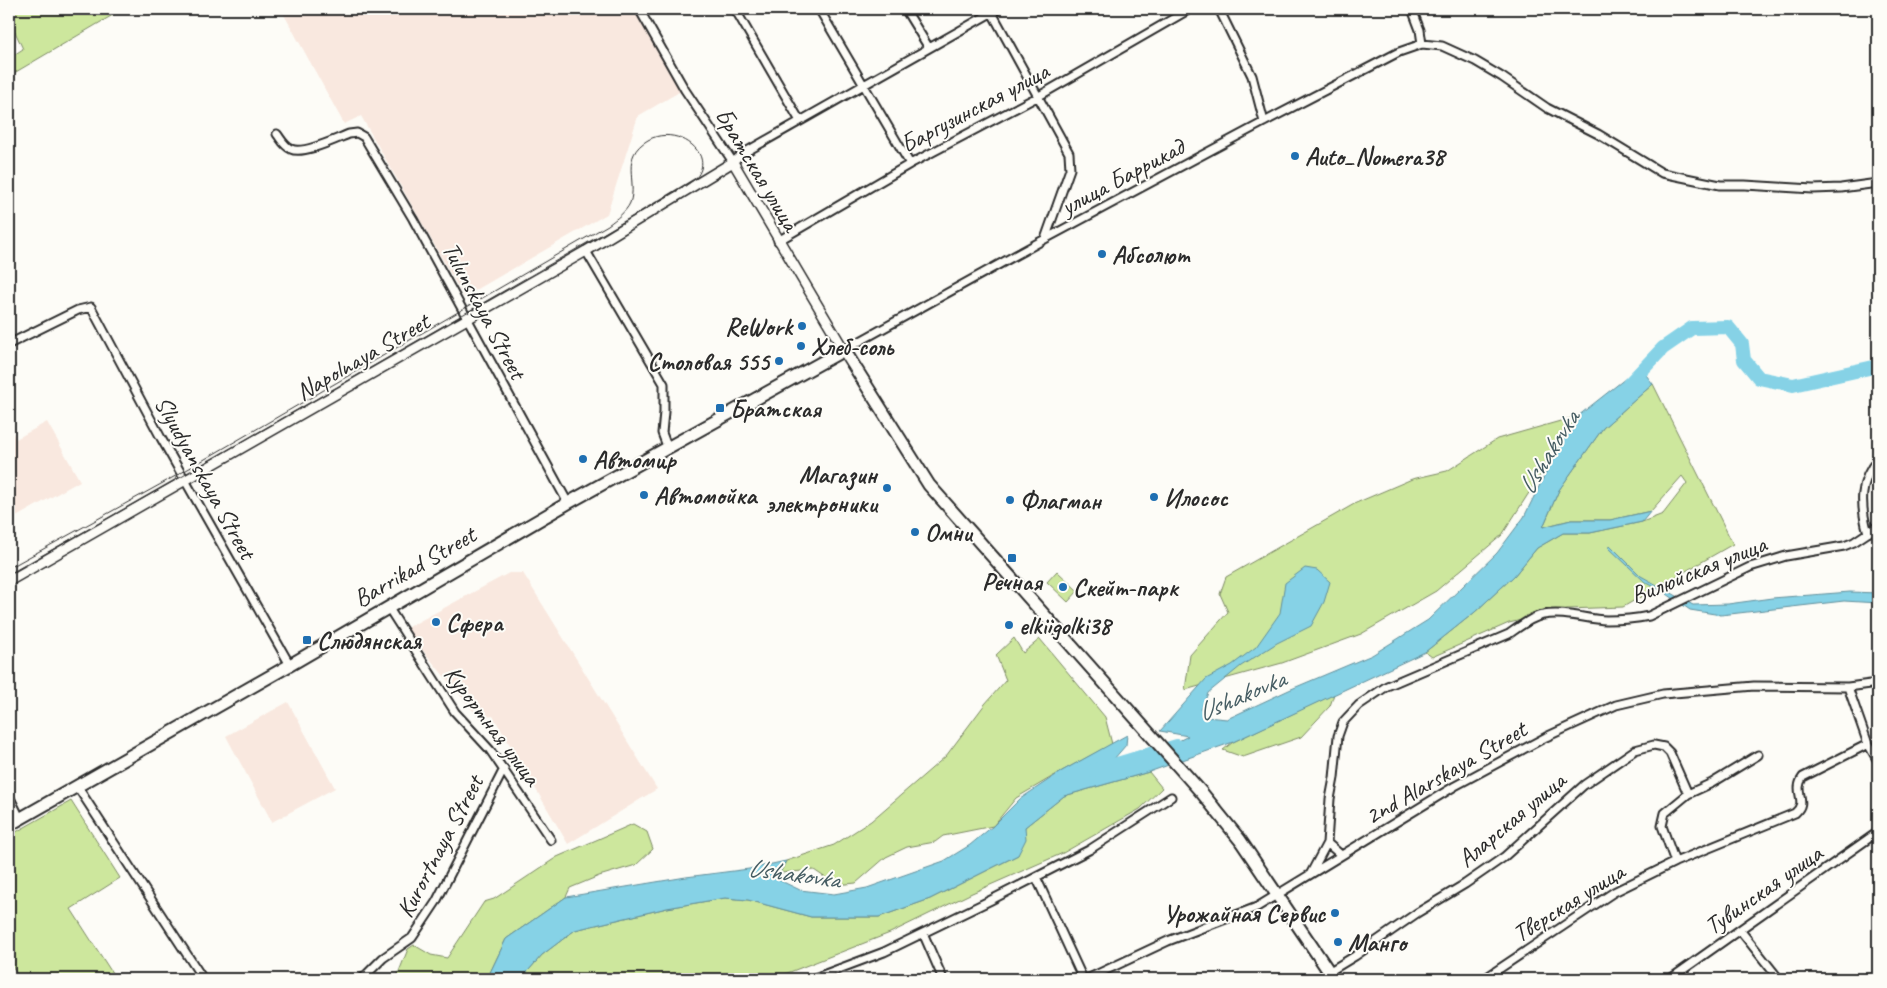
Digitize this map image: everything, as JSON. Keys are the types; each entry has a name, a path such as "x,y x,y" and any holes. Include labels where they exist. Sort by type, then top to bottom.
{"main road":[{"name":"Barrikad Street","path":"9,825 290,665 568,503 844,350"},
{"path":"844,350 929,484 1202,793 1240,840 1332,976"}],"street":[{"name":"Братская улица","path":"639,9 685,90 733,162 844,350"},
{"path":"735,9 800,122"},
{"path":"819,9 910,164"},
{"path":"905,9 929,48"},
{"name":"Баргузинская улица","path":"778,240 910,164 1039,96 1190,9"},
{"path":"1219,9 1252,76 1264,122"},
{"path":"1412,9 1420,30 1422,44 1442,46 1475,61 1547,108 1598,134 1662,173 1720,185 1813,189 1841,188 1878,183"},
{"path":"733,162 742,154 993,10 1069,153 1070,169 1045,239"},
{"name":"улица Баррикад","path":"844,350 1045,239 1264,122 1400,52 1422,44"},
{"name":"Tulunskaya Street","path":"277,134 285,146 292,150 302,150 349,134 357,134 364,137 413,219 568,503"},
{"name":"Napolnaya Street","path":"9,581 586,251 733,162"},
{"path":"586,251 664,384 662,433 668,449"},
{"name":"Slyudyanskaya Street","path":"9,344 78,310 91,307 185,481 290,665"},
{"path":"1868,533 1863,505 1863,487 1869,469 1878,459"},
{"name":"Вилюйская улица","path":"1327,842 1330,798 1338,736 1344,722 1359,705 1387,686 1509,634 1522,625 1543,615 1605,620 1635,619 1658,612 1759,564 1786,556 1844,546 1878,526"},
{"name":"Курортная улица","path":"388,608 455,712 490,750 551,840"},
{"name":"2nd Alarskaya Street","path":"1085,979 1168,941 1257,907 1341,854 1488,768 1546,737 1616,706 1663,694 1754,686 1848,687 1878,683"},
{"path":"1848,687 1868,744 1878,761"},
{"name":"Тверская улица","path":"1484,979 1614,892 1675,862 1795,813 1800,808 1802,802 1798,790 1799,783 1803,777 1868,744"},
{"name":"Аларская улица","path":"1317,979 1332,976 1504,857 1584,785 1635,750 1654,745 1664,747 1670,753 1688,794"},
{"path":"1675,862 1662,826 1665,813 1688,794 1712,783 1758,755"},
{"name":"Kurortnaya Street","path":"362,979 383,958 412,938 417,931 436,902 504,769"},
{"path":"76,786 203,979"},
{"path":"9,796 20,818"},
{"path":"812,979 884,952 1036,877 1089,850 1171,797"},
{"name":"Тувинская улица","path":"1670,979 1877,834"},
{"path":"1311,873 1327,842 1341,854"},
{"path":"1036,877 1085,979"},
{"path":"1740,930 1780,979"},
{"path":"924,933 942,979"}],"shaded area":[{"path":"281,9 633,9 681,91 638,116 607,214 464,297 361,116 344,124"},
{"path":"47,422 80,481 9,521 9,426 16,439"},
{"path":"509,573 523,573 657,789 568,844 493,716 479,718 405,629"},
{"path":"288,702 335,788 272,822 226,736"}],"green space":[{"path":"9,9 123,9 9,76 9,58 23,49 9,19"},
{"path":"1653,384 1733,544 1623,607 1567,609 1509,623 1432,657 1425,652 1475,612 1514,576 1537,548 1563,533 1590,533 1642,522 1663,514 1687,483 1682,476 1651,511 1610,520 1571,520 1543,527 1559,490 1603,428"},
{"path":"1578,416 1502,535 1436,591 1361,634 1282,663 1185,690 1190,655 1228,612 1220,594 1226,577 1356,503 1412,479 1447,471 1497,439"},
{"name":"Скейт-парк","path":"1057,571 1078,591 1068,602 1047,582"},
{"path":"1014,638 1023,653 1040,639 1105,717 1112,744 1016,798 993,826 943,836 935,842 907,847 886,857 856,883 836,885 814,870 780,873 786,861 834,845 871,821 946,756 985,704 1006,680 996,655"},
{"path":"1334,694 1330,706 1301,737 1243,757 1223,750 1233,742"},
{"path":"1149,772 1162,788 1140,809 1063,853 972,893 890,933 772,979 521,979 542,955 575,930 667,908 725,898 748,900 811,917 879,917 930,899 1018,855 1025,827 1064,796"},
{"path":"71,801 120,878 71,909 116,979 20,979 9,960 9,836"},
{"path":"633,824 647,832 653,849 636,865 599,876 570,888 566,897 506,939 487,979 396,979 408,949 414,945 431,955 447,958 484,902 494,899 557,857"}],"water":[{"path":"1640,367 1653,384 1603,428 1559,490 1543,527 1571,520 1610,520 1651,511 1642,522 1590,533 1563,533 1537,548 1514,576 1475,612 1425,652 1233,742 1149,772 1064,796 1025,827 1026,839 1018,855 930,899 879,917 811,917 748,900 725,898 667,908 575,930 542,955 521,979 487,979 506,939 566,897 686,877 749,869 786,861 780,872 779,880 800,890 834,894 867,888 944,861 970,845 993,826 1020,799 1062,771 1127,735 1126,745 1113,760 1113,771 1158,756 1173,744 1188,736 1160,731 1206,679 1232,665 1256,647 1280,613 1285,583 1305,568 1317,570 1330,582 1324,602 1311,626 1277,643 1241,666 1208,693 1201,710 1206,717 1227,719 1372,655 1428,620 1497,553 1524,517 1559,446 1578,416"},
{"path":"1610,545 1641,576 1693,605 1728,604 1772,598 1850,592 1878,593 1878,603 1844,601 1721,615 1690,610 1664,592 1645,582 1609,548"}],"waterway":[{"name":"Ushakovka","path":"1629,384 1663,348 1692,328 1728,327 1742,344 1744,360 1759,378 1793,385 1878,366"},
{"name":"Ushakovka","path":"1094,771 1177,746"}],"tram line":[{"path":"9,568 181,473 608,225 630,203 632,195 631,170 634,154 648,140 659,136 681,138 697,151 701,159 701,169 696,178 684,187 183,476 9,574"}],"place":[{"name":"Auto_Nomera38","path":"1295,156"},
{"name":"Абсолют","path":"1102,254"},
{"name":"ReWork","path":"802,326"},
{"name":"Хлеб-соль","path":"801,346"},
{"name":"Столовая 555","path":"779,361"},
{"name":"Братская","path":"720,408"},
{"name":"Автомир","path":"583,459"},
{"name":"Магазин электроники","path":"887,488"},
{"name":"Автомойка","path":"644,495"},
{"name":"Илосос","path":"1154,497"},
{"name":"Флагман","path":"1010,500"},
{"name":"Омни","path":"915,532"},
{"name":"Речная","path":"1012,558"},
{"name":"Скейт-парк","path":"1063,587"},
{"name":"Сфера","path":"436,622"},
{"name":"elkiigolki38","path":"1009,625"},
{"name":"Слюдянская","path":"307,640"},
{"name":"Урожайная Сервис","path":"1335,913"},
{"name":"Манго","path":"1338,942"}]}
